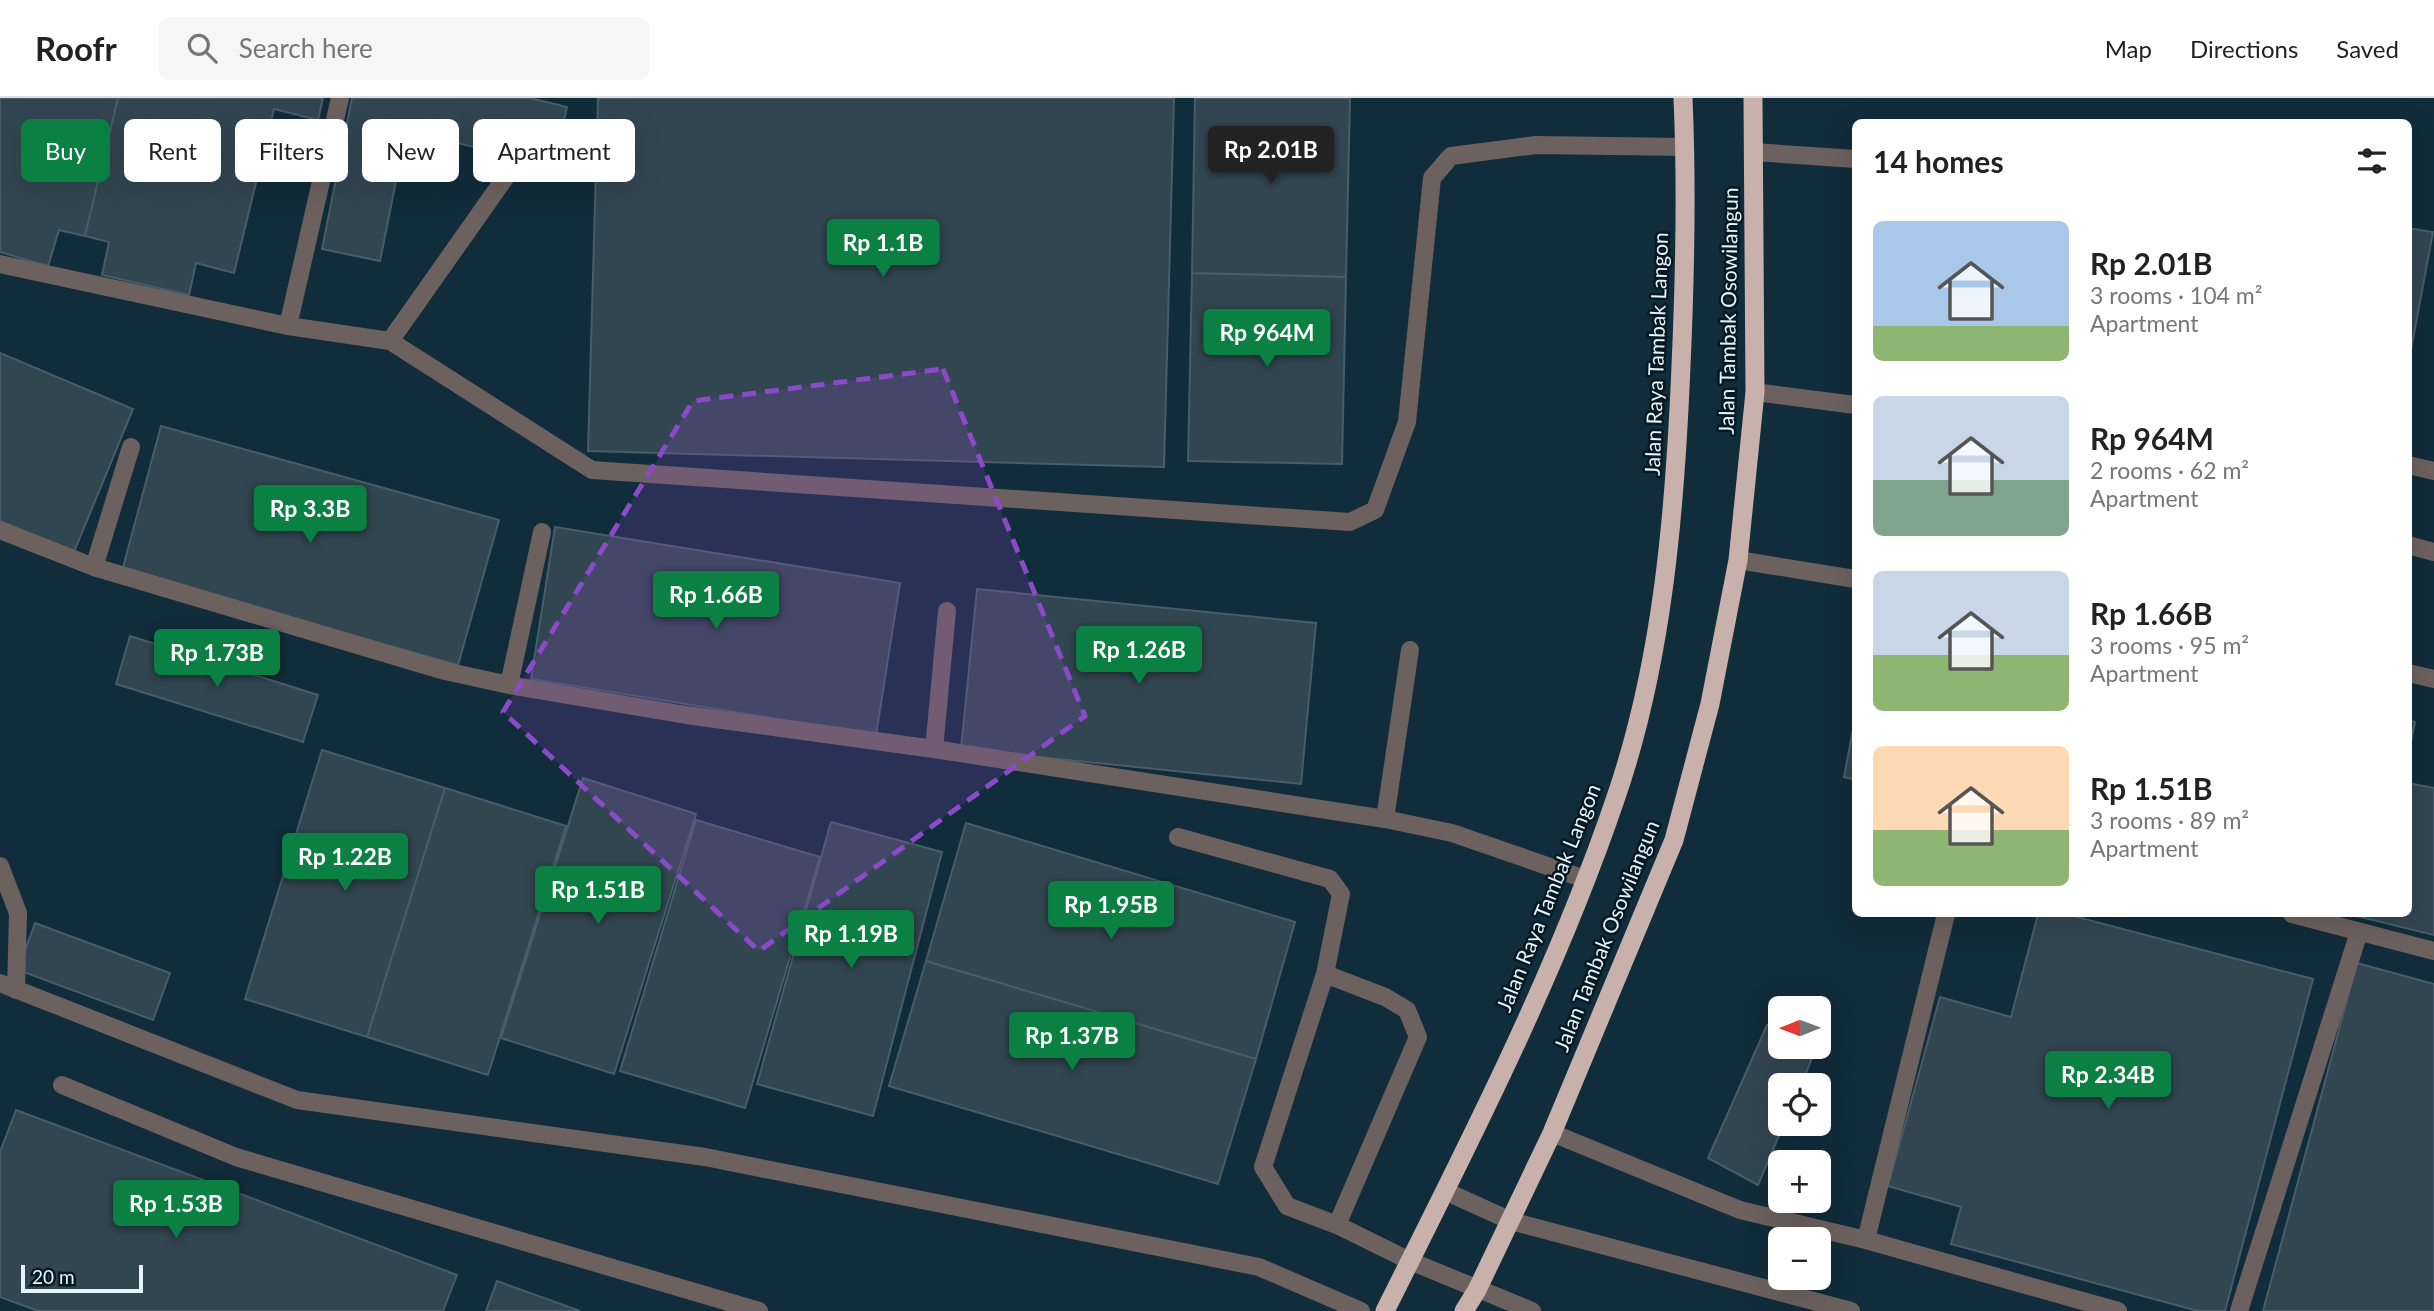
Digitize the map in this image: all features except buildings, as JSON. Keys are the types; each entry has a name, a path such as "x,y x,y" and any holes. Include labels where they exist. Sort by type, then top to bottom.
{"highway":[{"name":"Jalan Raya Tambak Langon","path":"1385,1311 1445,1191 1585,879 1616,797 1648,676 1670,543 1683,325 1683,98"},
{"name":"Jalan Tambak Osowilangun","path":"1464,1311 1511,1222 1552,1133 1674,840 1710,704 1738,560 1755,392 1753,98"}],"lane":[{"path":"288,326 340,98"},
{"path":"0,264 288,326 390,341 592,470 1350,522 1375,510 1407,422 1432,178 1451,156 1536,145 1685,147"},
{"path":"1754,152 1852,159"},
{"path":"390,341 502,182"},
{"path":"1755,392 1852,405"},
{"path":"94,567 131,447"},
{"path":"2412,466 2434,471"},
{"path":"0,530 94,567 445,671 509,685 686,715 934,749 1385,819 1452,833 1585,879"},
{"path":"509,685 542,533"},
{"path":"2412,546 2434,552"},
{"path":"1738,560 1852,579"},
{"path":"934,749 947,611"},
{"path":"1385,819 1410,650"},
{"path":"2412,674 2434,679"},
{"path":"1178,837 1330,880 1340,894 1325,974 1263,1167 1287,1206 1338,1224 1410,1261 1532,1311"},
{"path":"0,866 18,913 8,986 297,1100 705,1157 854,1186 1259,1267 1361,1311"},
{"path":"1866,1240 1945,917"},
{"path":"2303,917 2434,951"},
{"path":"2239,1311 2359,932"},
{"path":"1325,974 1385,998 1406,1010 1418,1037 1338,1224"},
{"path":"62,1085 236,1157 759,1311"},
{"path":"1552,1133 1740,1210 1866,1240 2118,1311"},
{"path":"1445,1191 1511,1222 1851,1311"}],"highlighted area":[{"path":"943,369 1085,716 759,951 503,712 693,401"}],"shaded area":[{"path":"0,98 2434,98 2434,1311 0,1311"}]}
